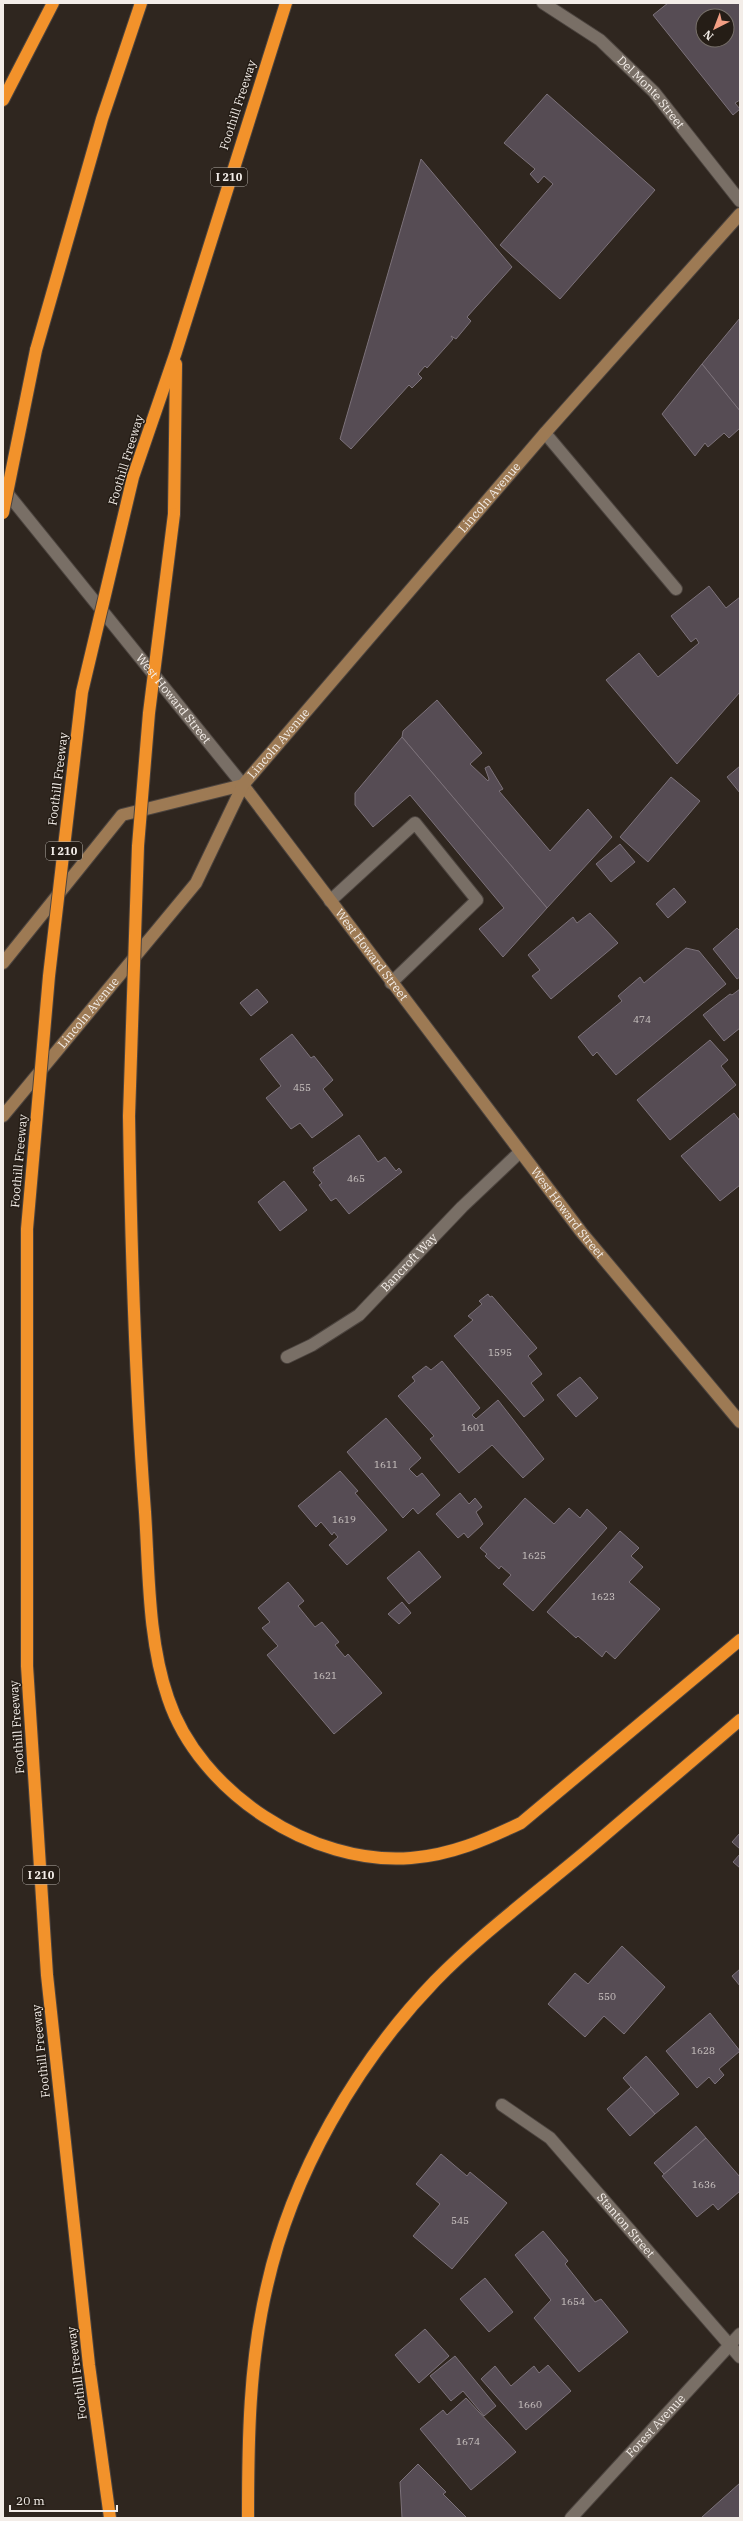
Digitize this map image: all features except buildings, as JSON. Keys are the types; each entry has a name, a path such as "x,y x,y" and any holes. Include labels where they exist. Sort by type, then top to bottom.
{"highway":[{"path":"3,100 53,3"},
{"path":"3,513 36,350 102,119 141,3"},
{"name":"Foothill Freeway","path":"110,2518 89,2365 47,1975 27,1666 27,1229 49,976 82,692 133,477 176,352 286,3"},
{"path":"176,352 174,514 149,713 138,846 129,1116 134,1332 146,1532 157,1662 168,1700 186,1737 209,1769 236,1796 263,1817 292,1834 327,1847 369,1855 409,1858 446,1853 483,1842 521,1823 740,1640"},
{"path":"248,2518 252,2382 267,2284 284,2228 301,2185 324,2136 354,2082 390,2032 436,1981 494,1928 740,1720"}],"main road":[{"name":"Lincoln Avenue","path":"3,1116 196,883 243,785 545,433 740,214"},
{"name":"Lincoln Avenue","path":"3,963 122,815 243,785"},
{"name":"West Howard Street","path":"243,785 391,983 582,1233 740,1422"}],"street":[{"name":"Del Monte Street","path":"543,3 600,40 654,92 740,201"},
{"path":"545,433 676,590"},
{"name":"West Howard Street","path":"3,488 243,785"},
{"path":"330,901 415,823 477,900 391,983"},
{"name":"Bancroft Way","path":"287,1357 312,1345 359,1315 462,1207 520,1152"},
{"name":"Stanton Street","path":"502,2105 550,2138 740,2357"},
{"name":"Forest Avenue","path":"571,2518 740,2334"}]}
